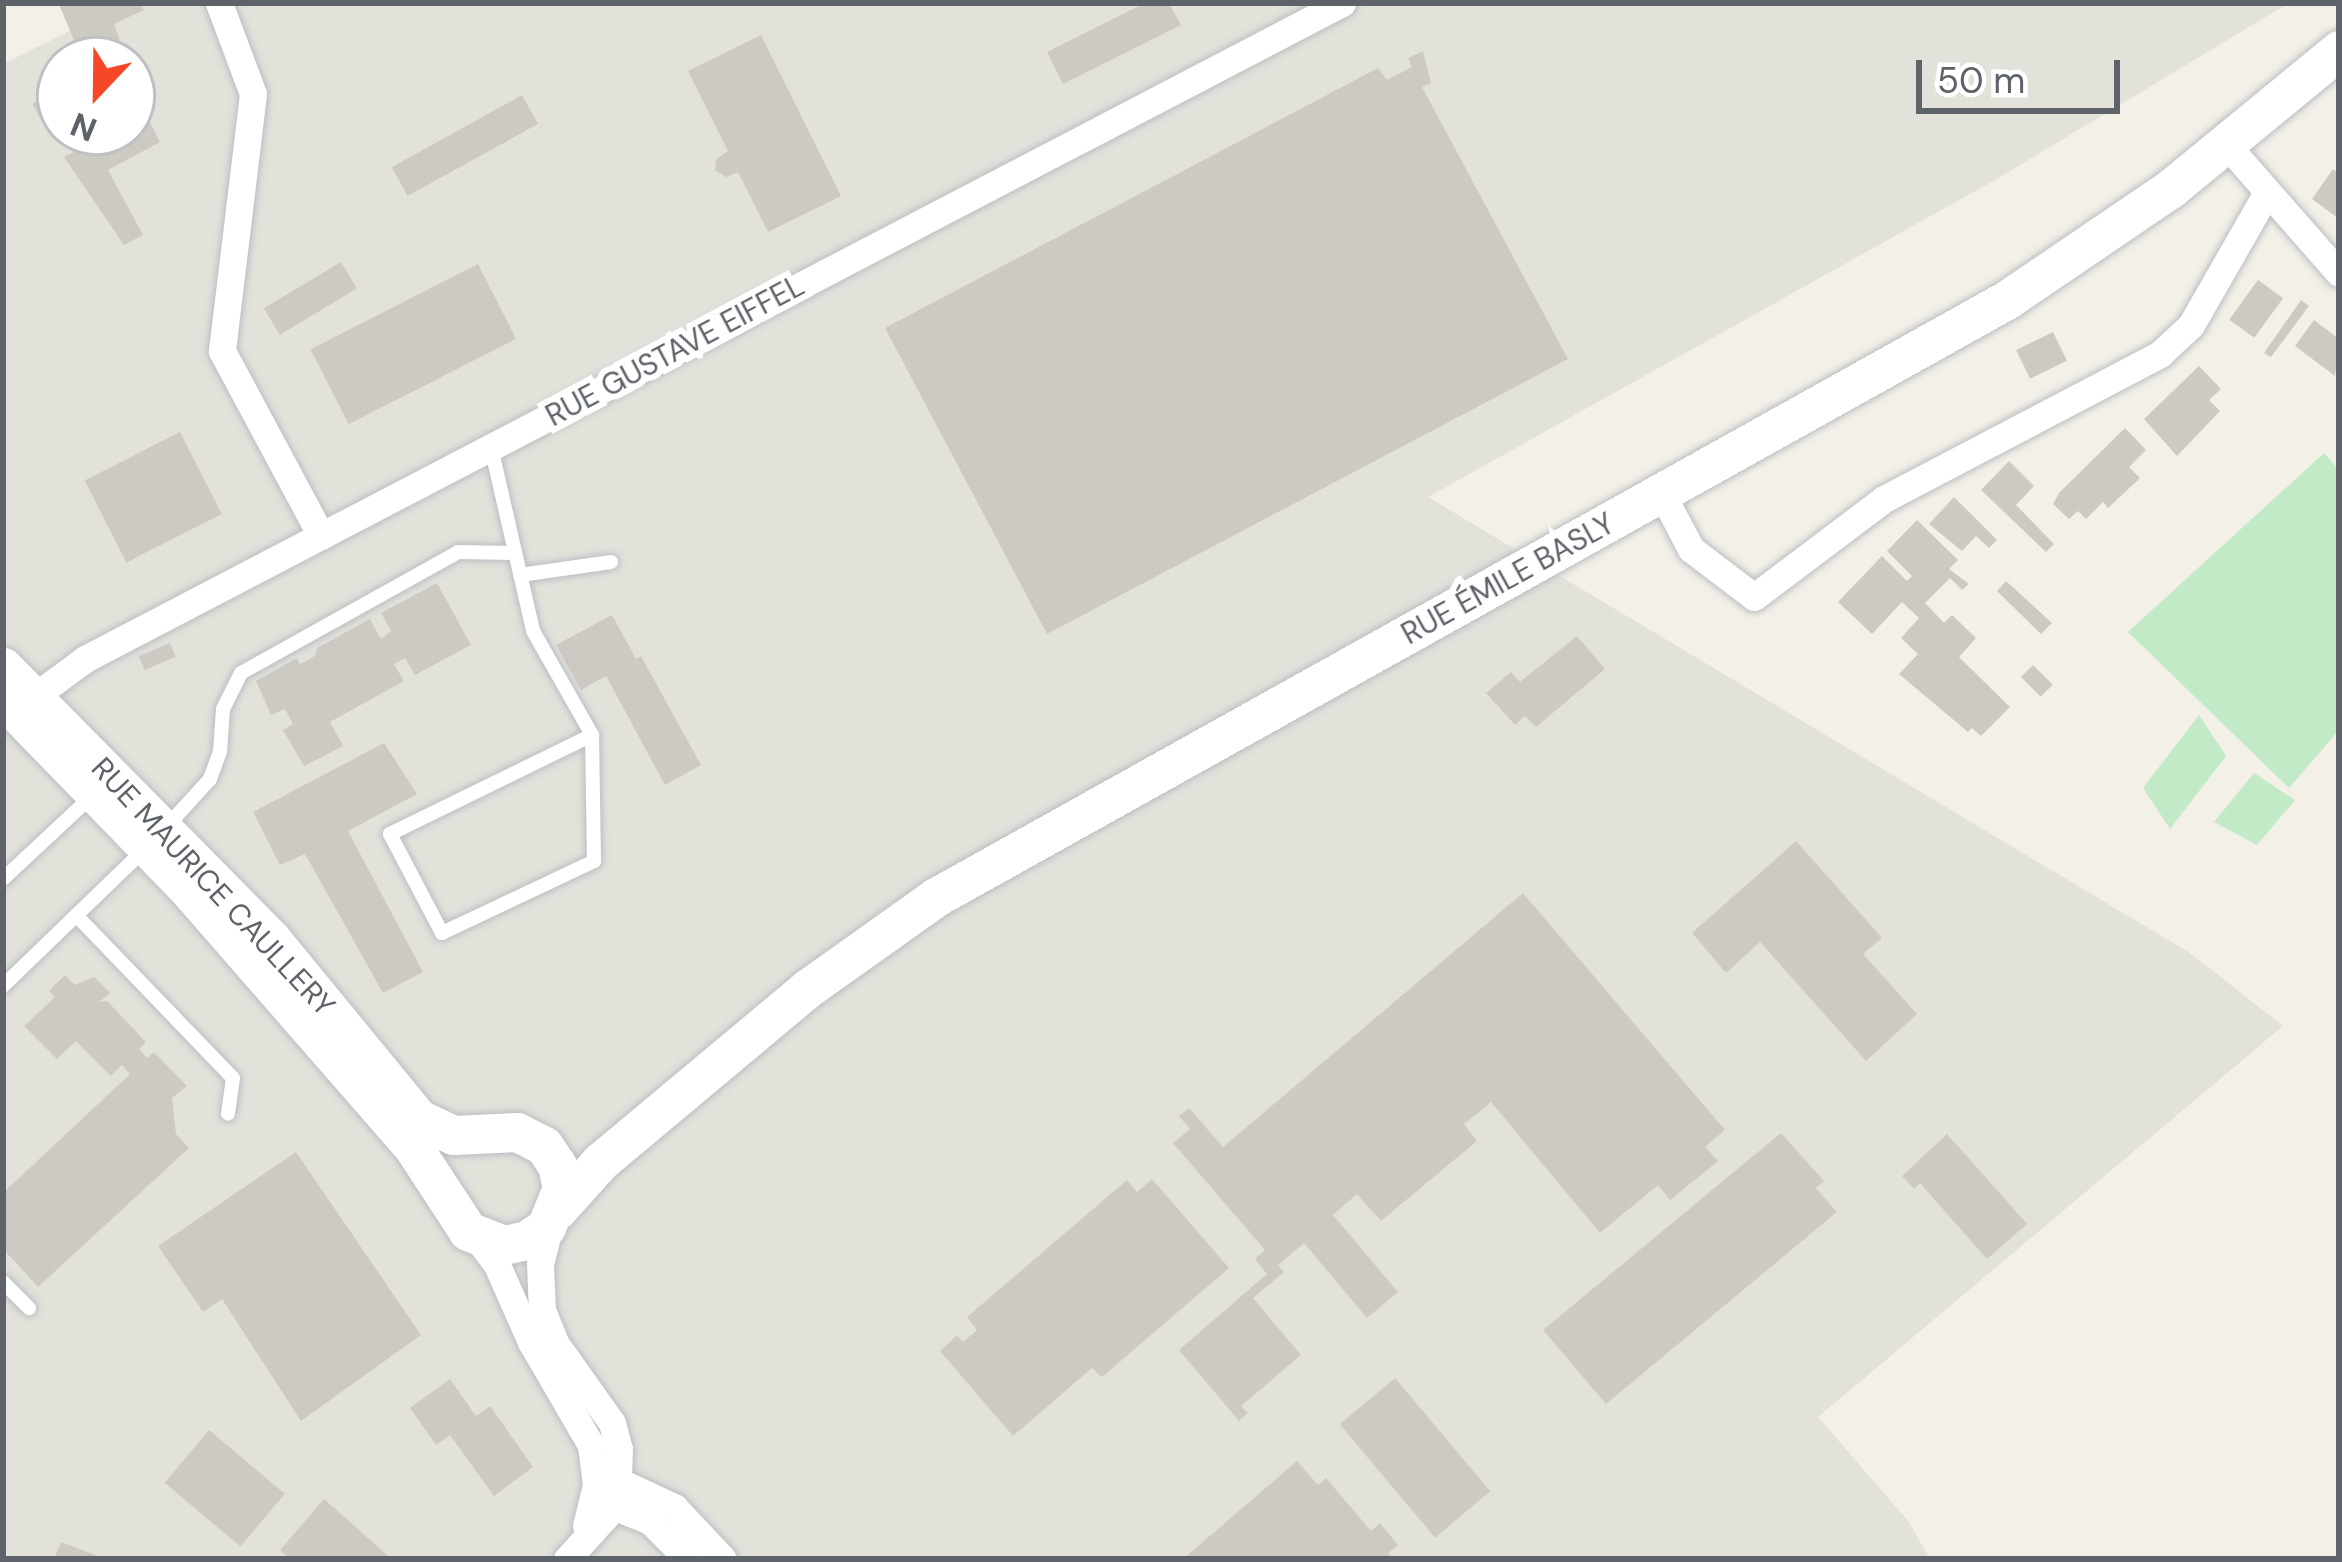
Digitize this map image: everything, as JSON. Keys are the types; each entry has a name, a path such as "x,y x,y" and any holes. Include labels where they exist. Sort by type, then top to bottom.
{"street":[{"path":"219,3 253,94 221,351 321,536"},
{"name":"RUE GUSTAVE EIFFEL","path":"18,702 85,659 1342,3"},
{"name":"RUE ÉMILE BASLY","path":"554,1216 600,1162 808,988 936,897 2008,299 2127,220 2339,50"},
{"path":"2226,144 2339,273"},
{"path":"1663,494 1691,549 1754,597 1884,499 2160,354 2198,314 2266,194"},
{"name":"RUE MAURICE CAULLERY","path":"3,668 18,702 155,839 413,1147 448,1196 457,1219 497,1265 531,1342 585,1430 605,1488"},
{"name":"RUE MAURICE CAULLERY","path":"155,839 271,940 409,1110 441,1131 480,1136 502,1130 532,1137"},
{"name":"RUE ÉMILE BASLY","path":"532,1137 592,1138 675,1103"},
{"path":"448,1196 456,1157 480,1136"},
{"path":"532,1137 549,1152 560,1172 540,1264 542,1310 556,1344 612,1424 619,1449 605,1488 568,1557"},
{"path":"474,1235 496,1244 520,1243 554,1216"},
{"path":"605,1488 650,1521 688,1559"},
{"path":"605,1488 674,1508 723,1559"}],"lane":[{"path":"491,447 532,631 592,735 594,861 442,933 390,834 592,735"},
{"path":"3,986 155,839 210,778 220,752 223,710 241,673 458,552 515,553"},
{"path":"520,575 611,562"},
{"path":"3,879 104,785"},
{"path":"76,915 233,1078 229,1114"},
{"path":"3,1282 28,1308"}],"shaded area":[{"path":"126,3 2289,3 1995,180 1428,497 2190,953 2283,1026 1818,1417 1909,1522 1930,1559 3,1559 3,64 36,48 36,156 156,156 156,36 59,36"}],"green space":[{"path":"2324,453 2339,470 2339,730 2289,788 2128,632"},
{"path":"2199,715 2226,756 2170,829 2143,788"},
{"path":"2254,773 2295,800 2257,845 2214,822"}],"building":[{"path":"140,3 144,10 114,24 118,36 72,36 59,4"},
{"path":"1145,3 1169,3 1181,25 1063,84 1047,52"},
{"path":"761,35 841,196 768,232 738,172 726,177 715,170 716,159 728,151 688,71"},
{"path":"1423,51 1431,83 1422,87 1568,359 1047,634 885,328 1378,68 1387,80 1412,67 1408,58"},
{"path":"522,95 538,124 408,196 392,167"},
{"path":"134,156 108,170 143,235 124,245 64,157"},
{"path":"2333,169 2339,174 2339,219 2312,199"},
{"path":"341,262 357,289 280,335 264,308"},
{"path":"478,264 516,339 349,424 310,349"},
{"path":"2258,280 2283,298 2254,338 2229,320"},
{"path":"2301,300 2309,306 2271,357 2264,353"},
{"path":"2314,320 2339,339 2335,376 2295,346"},
{"path":"2053,332 2067,361 2030,379 2016,350"},
{"path":"2199,366 2221,389 2209,400 2220,411 2177,456 2144,419"},
{"path":"2125,428 2146,450 2129,467 2140,478 2108,508 2103,502 2086,519 2078,511 2069,519 2053,504 2059,493"},
{"path":"180,432 222,514 126,563 85,481"},
{"path":"2009,461 2034,486 2016,505 2054,544 2046,552 1981,490"},
{"path":"1954,497 1997,540 1989,548 1976,536 1962,551 1929,524"},
{"path":"1917,520 1958,560 1949,569 1969,584 1962,590 1950,578 1925,603 1944,623 1952,615 1976,638 1959,657 2010,707 1981,736 1972,728 1968,732 1899,674 1918,654 1901,638 1919,618 1902,602 1872,634 1838,602 1882,556 1907,581 1912,576 1887,551"},
{"path":"2006,581 2052,623 2041,634 1997,591"},
{"path":"437,583 471,645 415,675 405,658 394,664 404,681 330,722 343,746 304,766 283,730 293,724 285,709 271,715 256,681 297,658 300,664 315,656 317,648 370,619 381,639 391,631 381,613"},
{"path":"612,615 636,659 641,656 701,765 665,785 606,676 581,690 556,645"},
{"path":"1577,636 1605,669 1536,727 1525,716 1515,725 1486,693 1511,672 1520,682"},
{"path":"170,643 176,657 145,670 139,656"},
{"path":"2033,665 2053,685 2041,697 2021,677"},
{"path":"384,743 417,794 348,831 423,972 383,993 305,854 280,865 253,812"},
{"path":"1796,841 1882,938 1863,954 1917,1014 1866,1061 1760,942 1726,973 1692,933"},
{"path":"1523,893 1725,1130 1705,1147 1718,1161 1670,1200 1658,1185 1600,1233 1491,1102 1464,1124 1477,1141 1381,1221 1357,1194 1333,1215 1398,1292 1367,1318 1304,1243 1278,1265 1284,1272 1253,1298 1301,1355 1241,1406 1248,1413 1239,1421 1179,1350 1267,1274 1255,1259 1265,1250 1173,1143 1190,1129 1179,1116 1189,1108 1223,1147"},
{"path":"65,975 75,985 94,977 110,993 99,1002 107,1001 146,1042 139,1049 147,1058 154,1052 187,1086 172,1098 176,1134 189,1148 38,1287 3,1249 3,1193 130,1074 122,1065 111,1076 76,1041 57,1059 24,1026 55,997 49,991"},
{"path":"1781,1133 1824,1181 1816,1188 1837,1212 1606,1404 1543,1330"},
{"path":"1947,1134 2027,1224 1987,1259 1920,1183 1914,1189 1902,1176"},
{"path":"296,1152 421,1335 301,1421 222,1299 203,1312 158,1246"},
{"path":"1152,1179 1229,1268 1102,1377 1092,1368 1013,1436 940,1351 957,1335 963,1342 977,1330 967,1317 1127,1180 1137,1192"},
{"path":"1395,1378 1490,1491 1435,1538 1340,1424"},
{"path":"450,1379 476,1416 490,1406 533,1467 494,1496 450,1435 436,1445 410,1408"},
{"path":"209,1430 285,1494 240,1546 165,1483"},
{"path":"1297,1461 1318,1485 1326,1478 1371,1531 1380,1523 1398,1545 1388,1553 1394,1559 1183,1559"},
{"path":"324,1499 391,1559 290,1559 280,1550"},
{"path":"61,1542 106,1559 54,1559"}]}
